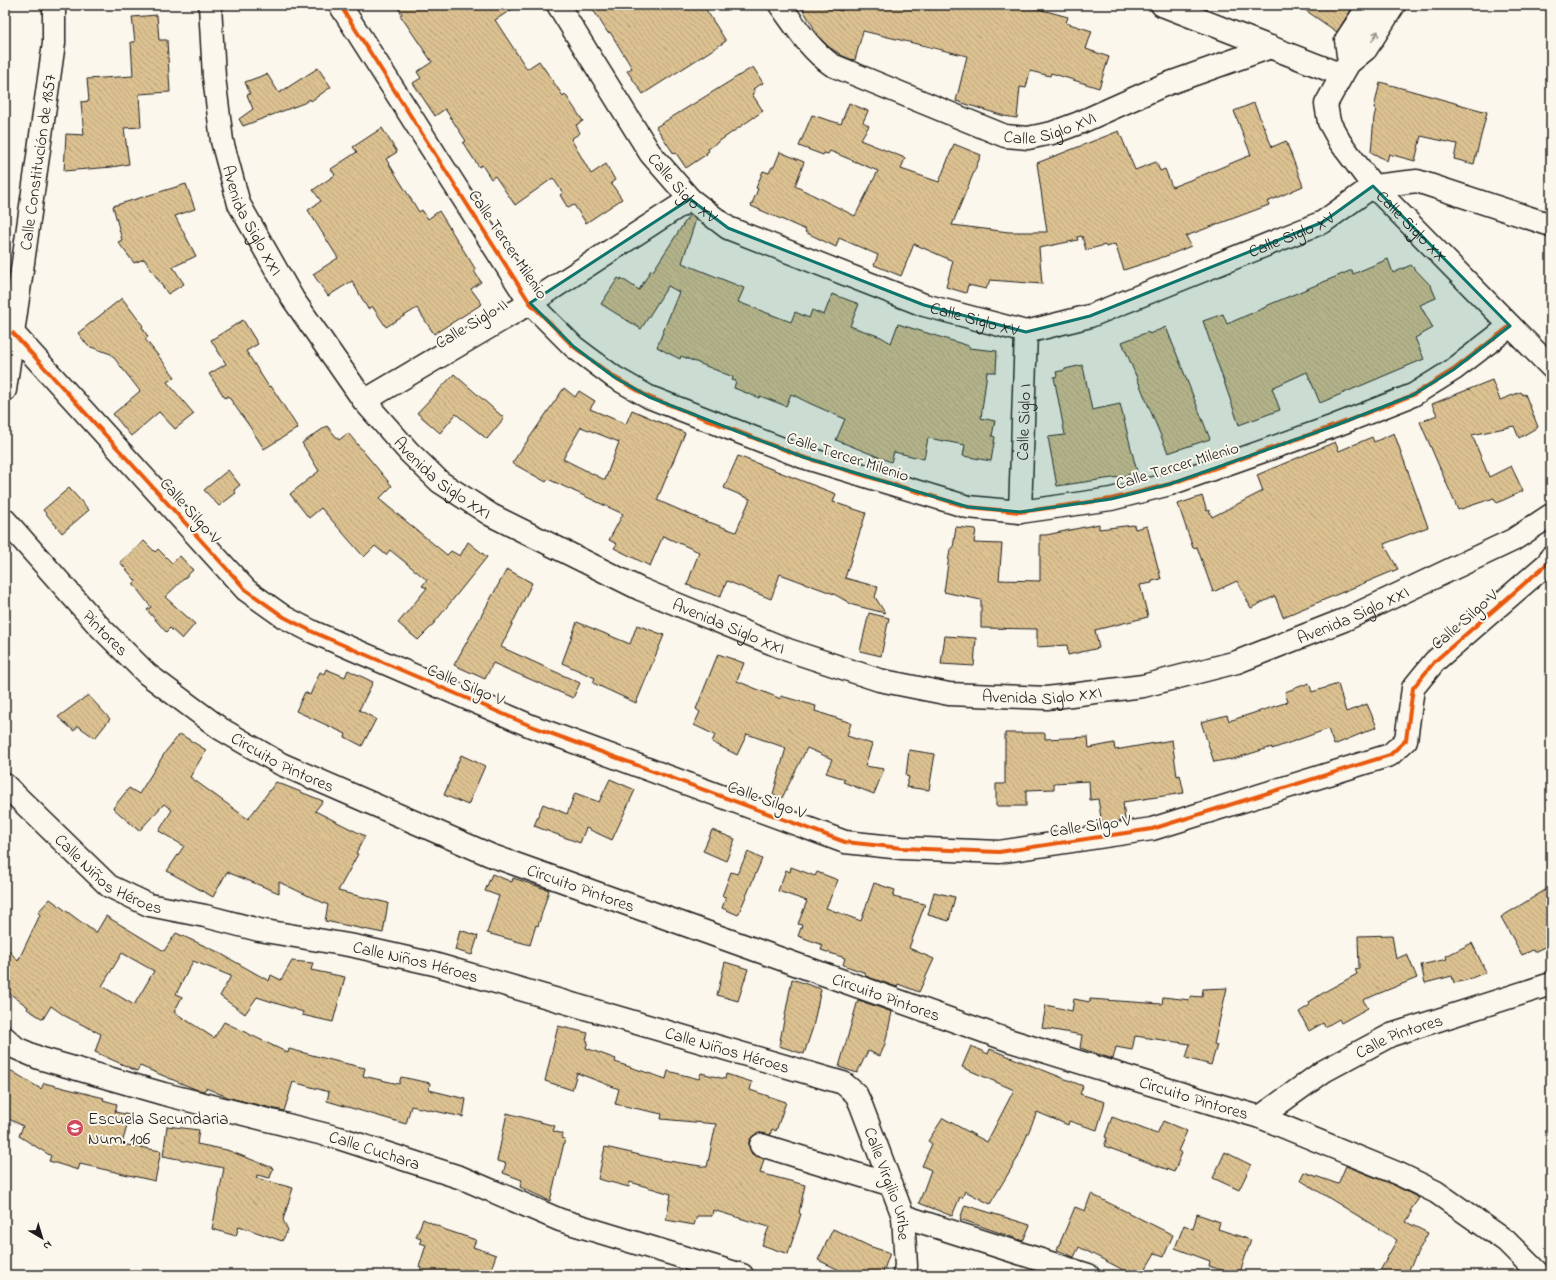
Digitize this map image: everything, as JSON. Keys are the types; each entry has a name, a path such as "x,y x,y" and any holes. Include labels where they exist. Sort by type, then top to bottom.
{"street":[{"name":"Calle Constitución de 1857","path":"5,390 54,43 54,5"},
{"name":"Avenida Siglo XXI","path":"210,5 214,77 222,141 239,204 293,299 364,401 409,452 440,482 491,515 640,589 788,650 879,680 949,694 1047,698 1143,686 1237,662 1344,620 1513,540 1551,515"},
{"name":"Calle Tercer Milenio","path":"340,5 530,303 574,347 614,377 649,397 803,457 968,507 1020,512 1111,499 1170,484 1334,426 1413,394 1453,370 1510,326"},
{"name":"Calle Siglo XV","path":"558,5 650,153 690,199 728,228 924,305 1026,332 1090,316 1323,222 1373,186 1417,181 1551,225"},
{"name":"Calle Siglo XVI","path":"780,5 812,48 832,65 1006,136 1028,138 1052,133 1072,126 1164,85 1271,47"},
{"path":"1162,5 1271,47 1346,69 1346,40 1369,5"},
{"name":"Calle Siglo XX","path":"1394,5 1366,49 1346,69 1326,104 1329,122 1340,142 1373,186 1551,367"},
{"name":"Calle Siglo II","path":"364,401 530,303 690,199"},
{"name":"Calle Siglo I","path":"1020,512 1026,332"},
{"name":"Calle Silgo V","path":"13,333 246,590 284,617 313,632 531,726 845,842 902,848 999,852 1152,829 1390,755 1406,740 1413,688 1435,661 1548,563 1551,557"},
{"name":"Pintores","path":"5,520 97,624 147,674 221,729"},
{"name":"Circuito Pintores","path":"221,729 281,764 490,855 1008,1040 1260,1117 1399,1174 1436,1192 1506,1241 1540,1275"},
{"name":"Calle Niños Héroes","path":"5,785 109,886 149,905 205,916 259,930 354,946 434,964 843,1083 856,1094"},
{"name":"Calle Pintores","path":"1260,1117 1324,1071 1391,1035 1551,984"},
{"name":"Calle Cuchara","path":"5,1038 16,1048 39,1058 164,1094 339,1138 462,1178 560,1220 742,1275"},
{"name":"Calle Virgilio Uribe","path":"856,1094 903,1216 906,1266 904,1275"},
{"path":"761,1145 892,1185"},
{"path":"903,1216 1088,1275"}],"highlighted area":[{"path":"1373,186 1510,326 1453,370 1413,395 1334,426 1170,484 1111,499 1020,512 968,507 803,457 649,397 614,377 574,347 530,303 690,199 728,228 924,305 1026,332 1090,316 1323,222"}],"building":[{"path":"396,5 519,5 495,20 527,69 539,61 563,96 565,94 583,121 576,125 580,133 571,139 591,174 606,164 615,180 611,183 622,199 586,223 574,205 568,208 560,195 563,193 553,178 515,205 495,176 491,179 482,165 479,167 463,143 466,141 445,109 435,116 413,83 421,78 417,72 432,62 400,15 402,14"},
{"path":"590,5 703,5 726,41 643,94 627,71 632,68 610,32 608,33"},
{"path":"800,5 815,5 842,11 843,5 1024,5 1068,17 1066,23 1092,31 1086,49 1109,57 1099,88 1051,73 1050,76 1030,71 1026,88 1020,87 1017,118 1004,116 956,101 967,56 863,31 855,60 850,59 829,47 819,37"},
{"path":"1298,5 1354,5 1337,32"},
{"path":"157,15 159,40 167,40 170,92 139,94 141,127 124,128 129,164 64,171 66,134 84,135 81,102 89,101 87,79 133,76 131,42 135,42 132,17"},
{"path":"753,67 763,83 753,89 755,92 752,94 763,111 708,149 709,151 706,153 707,154 686,168 676,153 674,154 656,127"},
{"path":"318,68 331,87 311,101 310,99 304,103 243,126 239,119 253,109 247,95 250,94 245,82 267,74 279,93"},
{"path":"1380,82 1487,112 1474,164 1454,159 1457,144 1421,136 1415,161 1389,154 1387,161 1371,152 1376,109 1374,108"},
{"path":"849,103 868,111 863,122 869,126 860,140 905,158 901,169 939,182 954,144 981,155 952,225 1009,232 1047,232 1037,163 1119,131 1135,170 1156,162 1160,171 1165,169 1172,187 1198,177 1251,155 1234,111 1254,103 1272,147 1286,141 1303,186 1267,202 1269,205 1186,236 1191,246 1124,270 1115,244 1086,250 1082,236 1077,237 1078,240 1039,248 1042,284 990,280 986,289 968,285 966,293 946,287 953,261 914,244 901,276 874,265 878,255 839,238 836,247 805,232 806,230 751,206 763,171 769,173 772,167 774,167 780,152 804,162 795,186 855,216 878,171 830,151 828,154 824,153 823,155 799,146 812,115 841,124"},
{"path":"382,128 397,152 386,159 419,212 422,210 428,219 439,211 476,270 474,271 481,282 471,289 482,304 434,334 417,308 386,327 372,306 368,309 352,281 328,296 313,274 338,258 308,210 321,201 313,190 335,175 331,169 357,152 353,147"},
{"path":"186,184 195,209 175,216 196,256 173,267 184,284 168,294 144,259 134,263 118,242 122,240 113,206"},
{"path":"690,214 696,219 682,263 744,288 738,302 791,322 795,312 809,318 812,310 824,315 832,294 859,304 850,326 881,337 891,343 898,324 969,346 969,348 997,351 996,372 987,372 981,418 995,421 992,436 995,437 991,461 963,456 965,445 928,438 924,459 894,452 891,462 836,440 845,419 791,394 786,406 760,396 759,398 734,388 736,381 732,380 733,377 681,356 680,359 666,352 657,347 679,292 668,286 641,329 601,304 618,278 621,280 621,278 639,290"},
{"path":"1388,259 1393,273 1411,265 1431,286 1436,298 1420,305 1433,328 1415,338 1424,359 1320,403 1307,372 1272,388 1280,410 1239,425 1203,321 1223,314 1227,324 1352,270 1353,274"},
{"path":"122,298 143,326 142,327 148,337 145,339 175,377 167,382 194,414 175,429 159,412 131,436 113,414 140,391 111,354 88,346 78,333"},
{"path":"243,320 258,344 246,351 298,428 264,449 228,396 225,398 209,374 226,364 211,340"},
{"path":"1166,327 1210,439 1168,453 1122,342"},
{"path":"1082,365 1092,410 1120,404 1137,472 1119,477 1057,486 1048,437 1065,435 1054,377 1057,376 1056,372"},
{"path":"454,374 504,418 487,439 456,414 440,433 417,413"},
{"path":"1492,380 1500,400 1521,392 1523,395 1525,394 1538,427 1519,438 1514,426 1472,435 1489,477 1511,466 1523,491 1497,503 1494,498 1458,510 1420,422 1437,415 1432,404"},
{"path":"564,388 575,397 579,391 595,401 590,409 626,424 632,410 685,433 657,500 709,523 736,532 750,499 724,488 738,456 836,494 833,502 866,513 845,578 878,587 875,597 885,613 853,605 834,594 780,574 771,599 727,581 720,597 687,585 699,552 663,536 650,566 614,548 617,544 609,540 623,514 548,479 546,482 512,463","holes":["581,427 619,442 605,480 563,459"]},
{"path":"327,426 339,440 348,433 392,486 379,499 447,555 451,551 460,556 468,542 487,557 430,628 418,640 398,623 427,588 422,586 427,580 390,550 386,555 375,546 364,557 321,508 309,518 290,494 319,471 302,443"},
{"path":"1394,433 1428,527 1384,544 1398,569 1283,617 1275,596 1251,608 1237,581 1213,592 1197,547 1193,548 1178,504 1202,496 1207,511 1209,510 1212,517 1263,491 1257,475 1335,442 1339,451 1372,437 1374,442"},
{"path":"228,470 240,485 234,490 236,493 219,506 204,490"},
{"path":"69,488 89,510 62,533 43,510"},
{"path":"1099,524 1099,529 1134,525 1135,529 1147,526 1161,579 1152,581 1152,583 1140,585 1148,617 1095,630 1099,648 1068,655 1067,645 1037,647 1037,629 981,628 981,600 944,592 950,549 953,548 956,527 976,529 974,543 1002,544 999,580 1040,581 1040,535"},
{"path":"144,541 155,552 158,549 172,563 180,556 193,570 165,597 195,624 182,639 170,628 166,632 147,610 151,607 133,584 136,581 120,562"},
{"path":"507,569 532,583 501,647 580,683 573,698 493,663 485,679 454,665"},
{"path":"869,613 889,618 881,656 860,651"},
{"path":"577,622 630,644 637,625 664,635 636,703 593,683 595,678 562,663"},
{"path":"945,636 976,638 974,666 941,664"},
{"path":"718,654 744,663 737,681 781,699 781,696 816,706 815,711 851,723 847,736 872,744 865,766 884,769 874,794 843,782 845,779 826,773 832,759 807,748 782,798 773,794 786,748 747,734 737,755 712,742 715,735 694,725 700,712 696,709"},
{"path":"326,669 345,677 348,670 373,682 359,710 376,719 362,746 345,737 346,734 296,711 305,692 310,695 320,672 324,674"},
{"path":"1309,683 1312,692 1338,684 1346,712 1367,704 1377,727 1334,745 1328,729 1272,749 1272,747 1230,760 1214,762 1201,722 1227,715 1229,721 1288,702 1285,692"},
{"path":"88,695 110,719 95,738 78,726 74,731 58,717"},
{"path":"1005,733 1045,733 1045,739 1088,737 1089,748 1114,743 1115,750 1172,740 1177,776 1180,775 1184,793 1123,802 1125,820 1102,824 1098,799 1090,800 1089,781 1054,783 1054,789 1026,790 1026,806 996,806 996,784 1005,784"},
{"path":"180,734 206,750 190,777 248,819 276,782 323,801 315,811 365,836 356,853 358,854 338,891 388,903 383,933 325,921 328,905 279,882 279,893 227,872 213,897 167,871 184,846 159,831 172,810 164,804 139,831 113,808 129,788 139,794 166,751"},
{"path":"909,750 935,754 929,790 906,787 909,777 906,776"},
{"path":"461,755 485,766 468,805 444,795"},
{"path":"610,779 635,790 612,840 586,828 580,843 534,826 543,804 567,814 575,793 599,802"},
{"path":"712,830 735,839 726,861 703,851"},
{"path":"748,852 762,859 738,915 722,908 726,897 722,896 731,872 737,874"},
{"path":"791,867 815,876 817,872 838,880 826,908 861,921 874,883 895,890 893,897 925,904 909,948 934,959 919,992 898,984 897,987 865,976 866,973 843,965 845,958 821,950 823,945 798,936 802,925 798,924 807,901 778,891 786,870 790,872"},
{"path":"492,874 512,882 513,878 549,890 538,926 536,925 530,945 487,933 499,896 485,891"},
{"path":"1547,889 1551,901 1551,944 1534,952 1533,950 1522,955 1501,917"},
{"path":"934,892 955,897 949,921 928,915"},
{"path":"50,899 96,933 106,916 164,951 176,933 216,951 269,981 271,975 281,980 292,961 313,963 311,970 345,977 333,1022 302,1015 303,1012 257,997 245,1014 220,996 231,976 193,961 176,994 182,997 174,1012 214,1038 224,1022 288,1053 289,1049 365,1068 363,1076 399,1084 401,1077 430,1083 429,1090 466,1099 463,1117 411,1106 406,1124 327,1101 329,1092 293,1082 284,1111 230,1098 206,1088 204,1091 195,1089 140,1066 137,1071 95,1052 101,1034 65,1016 51,1006 43,1019 27,1009 28,1007 5,990 5,946 18,961 40,915 38,912","holes":["122,953 154,971 134,1005 102,986"]},
{"path":"460,930 478,936 472,955 455,950"},
{"path":"1392,935 1396,959 1407,954 1417,978 1363,1000 1368,1008 1341,1023 1339,1019 1325,1027 1323,1023 1309,1031 1299,1012 1310,1005 1309,1002 1357,974 1355,969 1359,968 1358,936"},
{"path":"1472,943 1486,972 1467,980 1454,983 1452,976 1425,983 1421,965 1447,959 1446,956"},
{"path":"725,962 748,969 738,1001 717,995"},
{"path":"792,979 821,989 813,1027 804,1054 779,1046"},
{"path":"1227,988 1214,1044 1217,1045 1211,1065 1186,1058 1190,1044 1135,1036 1132,1050 1116,1047 1113,1059 1080,1048 1082,1035 1042,1028 1046,1005 1072,1011 1074,999 1090,1002 1090,999 1162,1004 1163,997 1190,1000 1191,996 1202,997 1203,989"},
{"path":"858,1000 892,1012 885,1044 880,1056 868,1051 857,1073 839,1067"},
{"path":"558,1026 588,1033 586,1048 616,1059 615,1062 666,1079 668,1071 699,1079 701,1073 725,1079 726,1074 752,1082 750,1090 786,1102 776,1131 772,1129 770,1135 759,1133 753,1136 749,1141 749,1147 752,1154 764,1159 760,1173 805,1185 799,1213 801,1214 788,1254 762,1245 769,1227 713,1210 712,1216 697,1216 694,1225 666,1220 671,1194 630,1182 629,1187 598,1179 605,1147 662,1160 707,1167 716,1124 661,1119 662,1114 615,1104 619,1089 577,1073 572,1090 545,1081"},
{"path":"971,1046 988,1054 990,1049 1083,1086 1080,1094 1105,1102 1097,1130 1069,1121 1068,1125 1037,1112 1017,1159 990,1204 965,1191 962,1198 960,1197 952,1216 919,1203 931,1170 922,1166 932,1144 928,1141 943,1118 987,1142 1014,1090 962,1067"},
{"path":"5,1067 41,1089 44,1083 104,1098 103,1100 117,1104 115,1112 130,1115 122,1144 161,1151 155,1181 80,1164 78,1170 49,1161 51,1156 19,1136 23,1126 5,1117"},
{"path":"507,1113 555,1126 553,1131 563,1134 562,1138 565,1139 550,1201 520,1187 522,1180 503,1173 506,1163 497,1161"},
{"path":"1112,1117 1157,1134 1163,1121 1187,1131 1178,1151 1182,1153 1174,1172 1104,1146 1107,1138 1105,1137"},
{"path":"167,1126 199,1130 197,1144 227,1150 273,1168 270,1178 257,1175 256,1178 293,1188 283,1220 288,1230 282,1241 239,1226 236,1236 212,1229 224,1168 163,1156"},
{"path":"1225,1152 1251,1165 1239,1190 1213,1178"},
{"path":"1346,1166 1394,1185 1419,1198 1410,1211 1412,1212 1406,1222 1428,1233 1406,1275 1377,1275 1397,1240 1300,1180 1304,1172 1338,1184"},
{"path":"1091,1194 1173,1235 1164,1256 1155,1253 1142,1275 1133,1275 1079,1247 1074,1257 1057,1250 1075,1207 1085,1211"},
{"path":"965,1205 1030,1225 1023,1241 960,1219"},
{"path":"1197,1214 1220,1222 1218,1229 1251,1240 1239,1275 1234,1275 1209,1266 1210,1261 1175,1248 1184,1225 1193,1229"},
{"path":"423,1219 446,1230 476,1240 473,1247 496,1255 489,1275 419,1275 421,1268 419,1267 426,1245 420,1243 421,1239 416,1237"},
{"path":"833,1229 869,1246 890,1253 882,1275 850,1275 818,1260"}],"cycle path":[{"path":"340,5 530,303 574,347 614,377 649,397 803,457 968,507 1020,512 1111,499 1170,484 1334,426 1413,395 1453,370 1510,326"},
{"path":"13,333 246,590 284,617 313,632 531,726 845,842 902,848 999,852 1152,829 1390,755 1406,740 1413,688 1435,661 1548,563 1551,557"}],"place":[{"name":"Escuela Secundaria Num. 106","path":"75,1128"}]}
